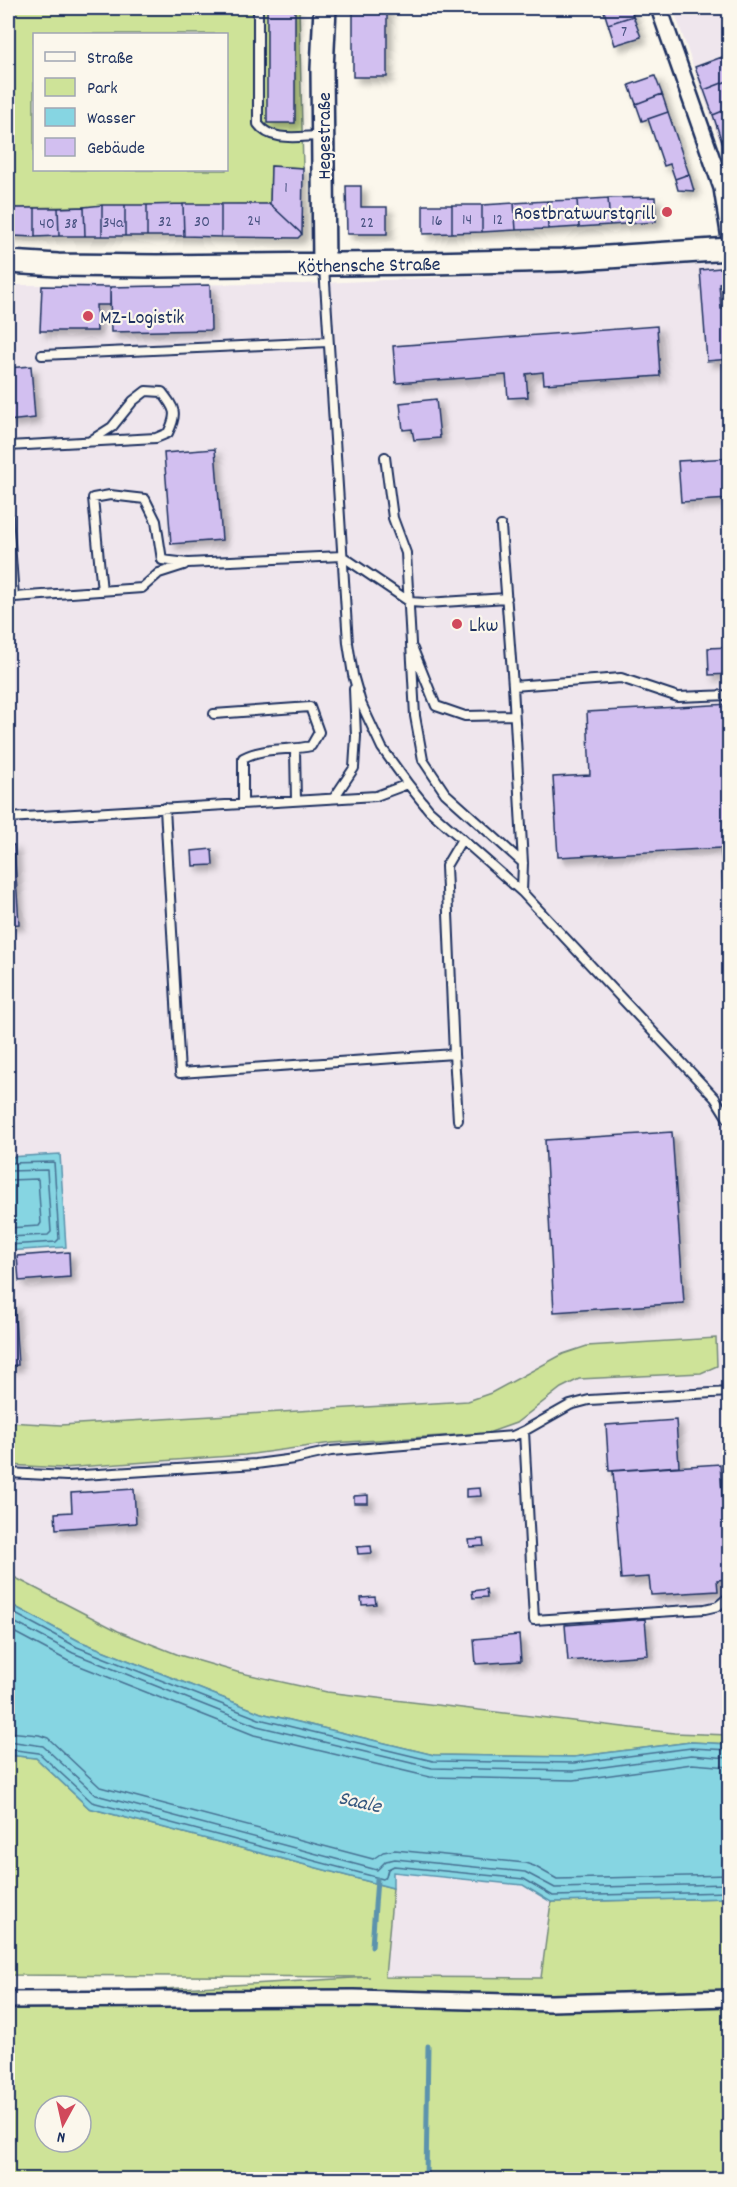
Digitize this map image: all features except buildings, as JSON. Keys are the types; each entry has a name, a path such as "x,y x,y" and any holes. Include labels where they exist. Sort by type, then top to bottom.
{"main road":[{"name":"Hegestraße","path":"324,265 322,136 325,8"},
{"name":"Köthensche Straße","path":"8,262 69,265 324,265 551,260 729,249"}],"street":[{"path":"659,8 722,188 729,239"},
{"path":"8,2000 354,1998 551,2003 729,1998"}],"lane":[{"path":"258,8 258,124 267,134 276,136 322,136"},
{"path":"324,265 356,736 354,768 334,798"},
{"path":"42,355 328,342"},
{"path":"8,446 156,438 168,432 175,419 171,404 162,392 146,391 133,401 112,427 90,441"},
{"path":"385,457 393,518 406,553 415,716 423,760 446,793 523,863"},
{"path":"102,591 93,498 110,495 145,499 156,521 162,561 188,563 342,556 410,602 507,598"},
{"path":"8,516 14,597 141,588 159,573 188,563"},
{"path":"501,526 513,687 523,863 522,892"},
{"path":"410,642 435,706 465,717 514,715"},
{"path":"353,675 361,703 382,748 429,810 522,892 715,1098 729,1122"},
{"path":"513,687 621,678 678,697 729,695"},
{"path":"214,714 310,707 319,732 311,746 295,750 254,752 243,758 243,804"},
{"path":"295,750 296,800"},
{"path":"8,818 376,796 408,784"},
{"path":"165,808 180,1073 454,1054"},
{"path":"458,1120 446,866 462,839"},
{"path":"8,1473 67,1476 256,1464 331,1451 513,1436 570,1405 590,1400 729,1392"},
{"path":"524,1431 534,1620 705,1609 718,1605 729,1596"}],"shaded area":[{"path":"673,8 729,8 729,169"},
{"path":"729,263 729,1735 674,1733 327,1692 237,1672 179,1655 118,1631 8,1574 8,285 303,284"},
{"path":"392,1872 523,1885 551,1902 541,1978 384,1977"}],"green space":[{"path":"8,8 299,8 303,168 271,166 270,204 8,208"},
{"path":"716,1338 717,1366 701,1373 579,1379 561,1388 516,1423 488,1433 332,1443 245,1455 63,1468 8,1465 8,1422 61,1425 468,1401 491,1393 563,1354 587,1346"},
{"path":"8,1574 118,1631 179,1655 237,1672 327,1692 674,1733 729,1735 729,1744 691,1742 574,1757 434,1755 261,1713 79,1641 8,1603"},
{"path":"8,1755 36,1758 89,1808 393,1888 385,1977 541,1978 551,1902 729,1898 729,2179 8,2179 8,1998 370,1977 8,1975"}],"water":[{"path":"60,1154 66,1247 8,1251 8,1157"},
{"name":"Saale","path":"8,1603 79,1641 261,1713 434,1755 574,1757 691,1742 729,1744 729,1898 551,1902 523,1885 393,1872 393,1888 89,1808 36,1758 8,1755"}],"waterway":[{"path":"372,1946 377,1879"},
{"path":"426,2180 428,2046"}],"place":[{"name":"Rostbratwurstgrill","path":"667,212"},
{"name":"MZ-Logistik","path":"88,316"},
{"name":"Lkw","path":"457,624"}]}
